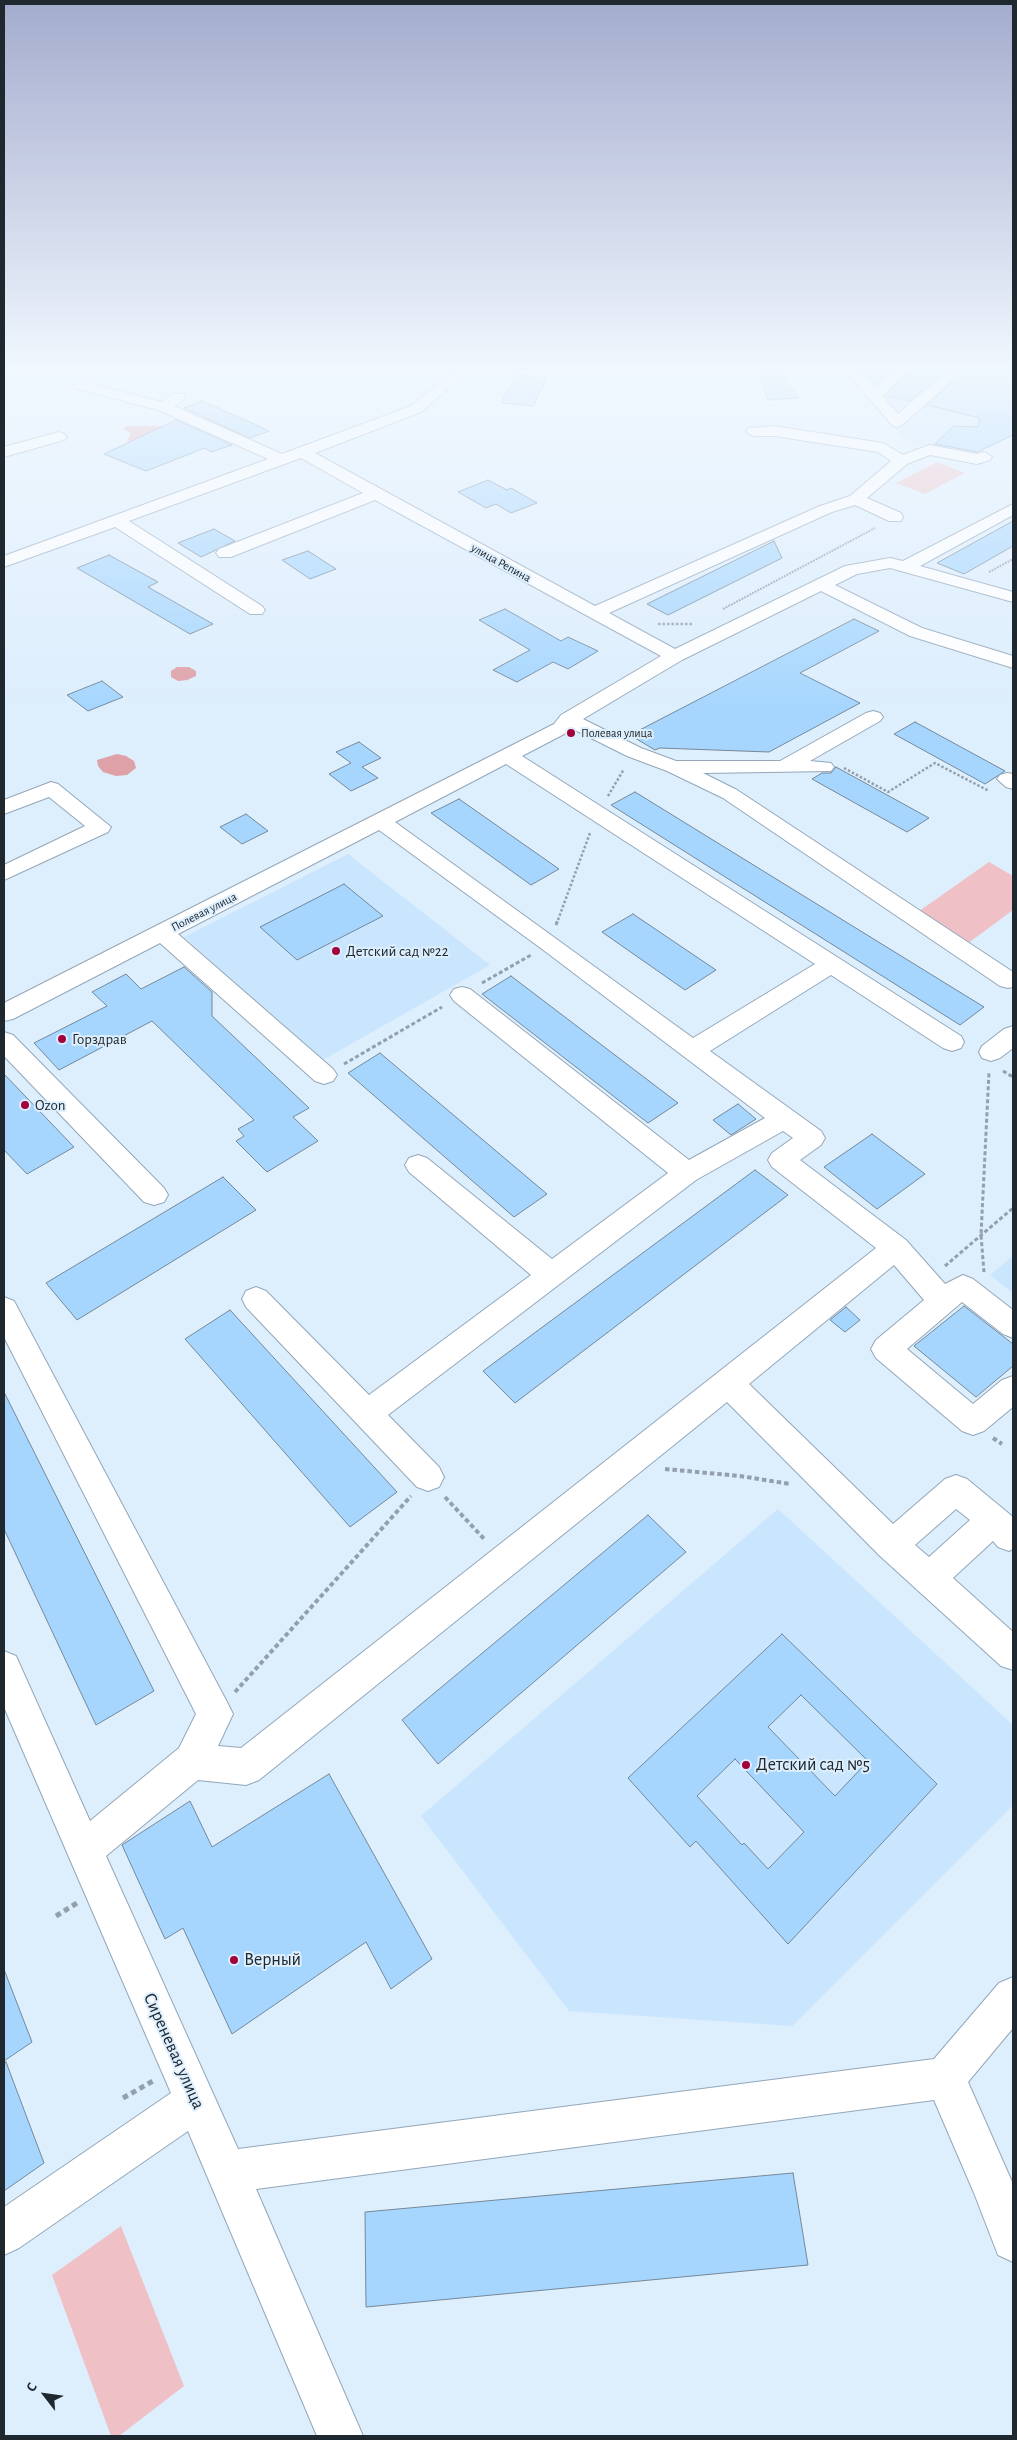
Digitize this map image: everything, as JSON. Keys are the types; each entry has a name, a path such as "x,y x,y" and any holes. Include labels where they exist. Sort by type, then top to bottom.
{"street":[{"path":"4,562 226,480"},
{"name":"улица Репина","path":"351,480 675,656"},
{"path":"594,613 826,509 856,499 879,480"},
{"path":"225,553 376,494"},
{"path":"856,499 895,518"},
{"path":"907,566 1013,509"},
{"path":"118,521 256,610"},
{"name":"Полевая улица","path":"4,1013 508,756 561,728 568,719 675,656 851,570 890,563 907,566 1013,597"},
{"path":"820,584 916,632 1013,662"},
{"path":"785,767 872,717"},
{"path":"568,719 634,752 674,767 730,794 1008,980"},
{"path":"508,756 831,966 952,1042"},
{"path":"674,767 824,767"},
{"path":"4,808 51,788 100,827 4,873"},
{"path":"380,821 550,944 784,1120 812,1138 781,1160 896,1248 942,1301"},
{"path":"163,933 324,1075"},
{"path":"692,1050 831,966"},
{"path":"462,995 687,1173"},
{"path":"991,1052 1013,1035"},
{"path":"4,1041 154,1194"},
{"path":"368,1413 687,1173 784,1120"},
{"path":"418,1165 551,1275"},
{"path":"192,1762 246,1767 896,1248"},
{"path":"1013,1326 963,1287 942,1301 886,1349 973,1422 1013,1389"},
{"path":"256,1299 428,1477"},
{"path":"4,1309 215,1714 192,1762 84,1849"},
{"path":"728,1383 892,1545 1013,1654"},
{"path":"892,1545 956,1489 1003,1526 930,1578"},
{"name":"Сиреневая улица","path":"4,1668 196,2100 340,2436"},
{"path":"227,2172 945,2078 1013,1997"},
{"path":"945,2078 994,2189 1013,2240"},
{"path":"4,2233 196,2100"}],"path":[{"path":"721,610 895,518"},
{"path":"983,576 1013,558"},
{"path":"652,624 695,624 654,645"},
{"path":"324,1075 550,944 597,814 634,752"},
{"path":"824,767 832,762 888,792 935,762 1003,784"},
{"path":"987,1305 981,1235 991,1052"},
{"path":"944,1268 1013,1208"},
{"path":"621,1467 740,1476 794,1485"},
{"path":"215,1714 428,1477"},
{"path":"449,1501 490,1547"}],"shaded area":[{"path":"902,480 952,480 925,494 896,483"},
{"path":"177,667 189,667 196,671 196,676 178,681 171,677 171,671"},
{"path":"117,754 126,756 134,761 136,768 127,775 116,776 103,772 98,766 97,760"},
{"name":"Детский сад №22","path":"348,854 490,965 321,1061 184,937"},
{"path":"989,862 1013,876 1013,910 967,944 915,914"},
{"path":"1013,1256 1013,1293 990,1275"},
{"name":"Детский сад №5","path":"778,1509 1013,1725 1013,1805 792,2026 569,2011 421,1816"},
{"path":"121,2226 184,2386 119,2436 111,2436 52,2275"}],"building":[{"path":"488,480 507,490 511,488 537,503 511,513 496,504 486,508 458,492"},
{"path":"1013,521 1013,546 964,574 937,563"},
{"path":"214,529 235,541 201,557 178,543"},
{"path":"774,541 782,558 668,615 647,604"},
{"path":"308,551 336,569 310,579 282,560"},
{"path":"109,555 158,582 148,587 213,624 190,634 77,568"},
{"path":"505,609 561,641 568,637 598,651 568,669 553,662 517,682 493,670 530,650 479,620"},
{"path":"854,619 879,631 800,673 860,703 769,752 660,748 655,750 630,735"},
{"path":"102,681 123,697 88,711 67,695"},
{"path":"915,722 1005,771 985,784 894,734"},
{"path":"359,742 381,758 362,767 378,778 351,791 329,774 351,763 336,752"},
{"path":"836,767 929,818 907,832 812,779 822,773 831,773"},
{"path":"635,792 984,1007 960,1025 611,805"},
{"path":"459,799 559,869 531,885 431,813"},
{"path":"246,814 268,831 242,844 220,827"},
{"path":"344,884 383,916 297,960 260,927"},
{"path":"633,914 716,970 685,990 602,932"},
{"path":"184,967 212,992 212,1016 309,1108 293,1117 318,1141 267,1172 236,1141 244,1136 238,1129 254,1120 152,1021 59,1070 34,1043 107,1006 92,992 126,974 141,989"},
{"path":"511,976 678,1103 648,1123 482,994"},
{"path":"380,1053 547,1194 514,1217 348,1073"},
{"path":"4,1074 74,1147 27,1174 4,1150"},
{"path":"738,1104 756,1119 731,1135 713,1120"},
{"path":"872,1134 925,1174 877,1209 824,1167"},
{"path":"755,1170 788,1195 515,1403 483,1371"},
{"path":"223,1177 256,1210 77,1320 46,1283"},
{"path":"964,1306 1013,1344 1013,1366 976,1397 914,1346"},
{"path":"846,1307 860,1320 845,1332 830,1320"},
{"path":"230,1310 397,1492 350,1527 185,1339"},
{"path":"4,1392 154,1691 96,1725 4,1529"},
{"path":"648,1515 686,1552 438,1764 402,1720"},
{"path":"782,1634 937,1784 788,1944 696,1841 690,1847 628,1778","holes":["801,1695 868,1761 835,1796 768,1727","735,1759 804,1832 768,1869 744,1843 742,1845 697,1796"]},
{"path":"329,1774 432,1959 391,1989 366,1942 232,2034 183,1928 165,1939 122,1845 190,1801 212,1847"},
{"path":"4,1973 32,2042 4,2061"},
{"path":"6,2062 44,2163 4,2191 4,2063"},
{"path":"793,2173 808,2265 366,2307 365,2212"}],"place":[{"name":"Полевая улица","path":"571,733"},
{"name":"Детский сад №22","path":"336,951"},
{"name":"Горздрав","path":"62,1039"},
{"name":"Ozon","path":"25,1105"},
{"name":"Детский сад №5","path":"746,1765"},
{"name":"Верный","path":"234,1960"}]}
